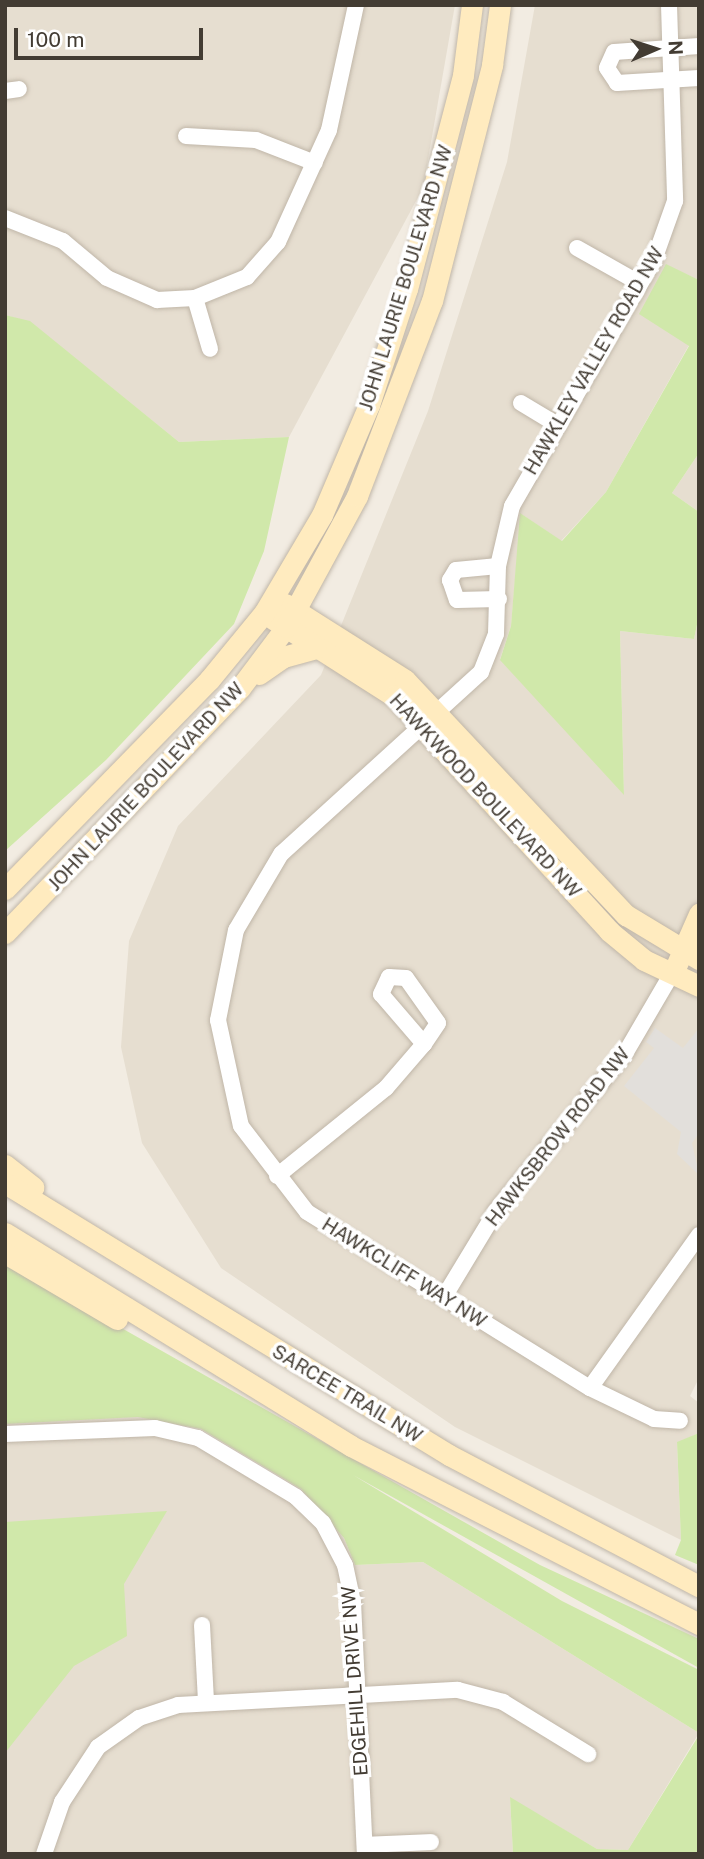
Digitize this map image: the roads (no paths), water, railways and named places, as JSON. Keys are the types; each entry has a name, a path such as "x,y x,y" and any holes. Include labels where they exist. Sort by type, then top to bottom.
{"main road":[{"name":"JOHN LAURIE BOULEVARD NW","path":"5,889 209,680 269,605 322,515 369,405 443,161 472,5"},
{"name":"JOHN LAURIE BOULEVARD NW","path":"5,933 55,884 240,688 290,618 357,496 424,325 468,170 499,5"},
{"name":"HAWKWOOD BOULEVARD NW","path":"269,605 381,662 440,716 626,915 691,956"},
{"name":"HAWKWOOD BOULEVARD NW","path":"290,618 316,648 365,674 423,729 609,931 671,975 699,986"},
{"path":"240,688 283,657 316,648"},
{"path":"5,873 60,832"},
{"path":"5,946 55,884"},
{"path":"671,975 691,956 699,914"},
{"path":"5,1165 202,1293 223,1318"},
{"name":"SARCEE TRAIL NW","path":"5,1183 449,1455 699,1586"},
{"path":"5,1197 62,1219"},
{"path":"5,1233 213,1365 481,1518 699,1624"},
{"path":"5,1253 181,1356 213,1365"}],"street":[{"path":"5,218 63,242 122,287 157,300 195,299 247,277 263,261 315,163 338,97 356,5"},
{"name":"HAWKLEY VALLEY ROAD NW","path":"423,729 440,716 481,672 496,634 498,566 512,506 554,423 664,239 675,201 669,5"},
{"path":"699,46 614,52 607,68 617,83 699,78"},
{"path":"186,136 256,140 315,163"},
{"path":"577,248 639,283"},
{"path":"195,299 210,349"},
{"path":"521,403 554,423"},
{"path":"498,566 456,570 450,594 457,600 499,599"},
{"name":"HAWKCLIFF WAY NW","path":"423,729 281,854 236,930 222,982 222,1058 241,1126 307,1212 590,1388 654,1419 680,1421"},
{"name":"HAWKSBROW ROAD NW","path":"444,1297 496,1211 626,1052 671,975"},
{"path":"277,1176 386,1088 424,1044"},
{"path":"590,1388 699,1235"},
{"name":"EDGEHILL DRIVE NW","path":"5,1434 175,1432 218,1448 296,1497 323,1523 345,1566 365,1850"},
{"path":"202,1625 206,1701"},
{"path":"44,1854 62,1802 98,1746 139,1718 206,1701 442,1689 484,1696 589,1754"},
{"path":"365,1850 431,1842"}]}
